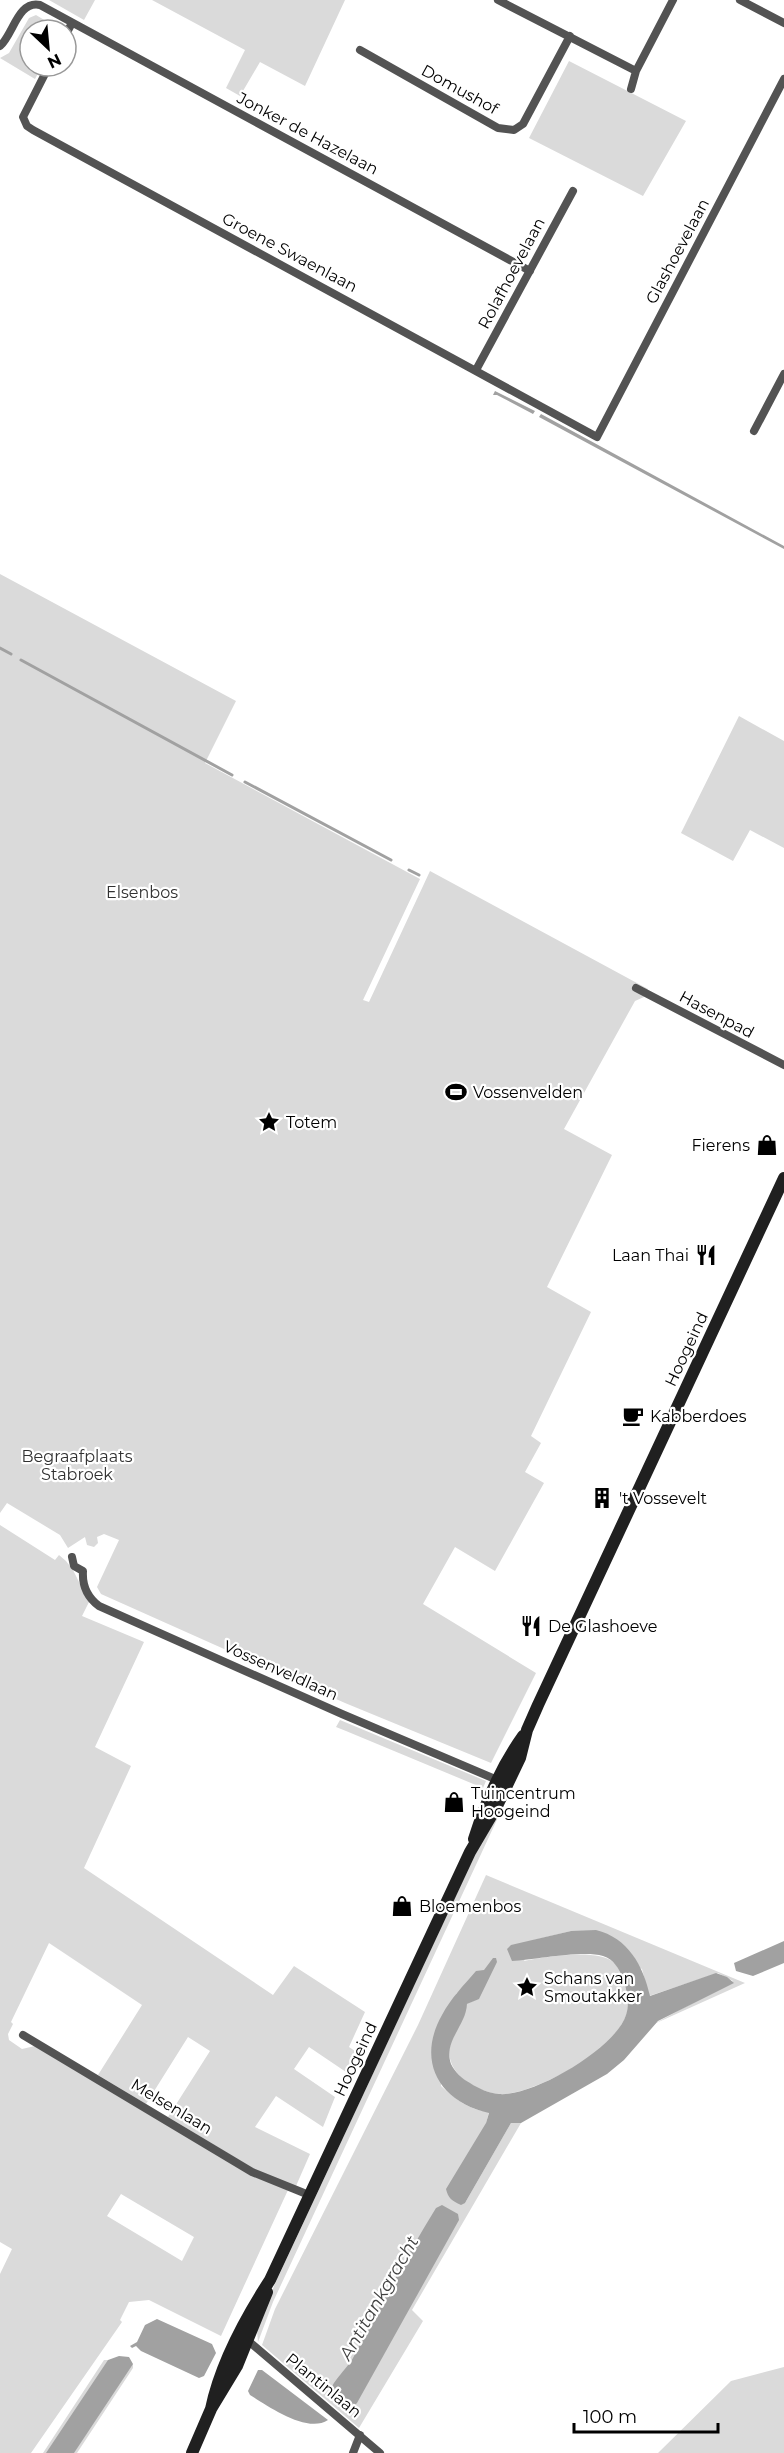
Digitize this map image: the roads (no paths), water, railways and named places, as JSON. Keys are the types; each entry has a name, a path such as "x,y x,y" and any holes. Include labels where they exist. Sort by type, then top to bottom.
{"main road":[{"name":"Hoogeind","path":"192,2453 211,2409 232,2375 244,2338 264,2304 270,2280 470,1852 486,1828 503,1782 520,1758 527,1730 784,1178"}],"street":[{"path":"498,0 636,70"},
{"path":"631,88 636,70 673,0"},
{"path":"740,0 784,22"},
{"name":"Jonker de Hazelaan","path":"0,46 24,8 40,5 63,18"},
{"name":"Jonker de Hazelaan","path":"78,26 530,271"},
{"name":"Domushof","path":"360,50 498,128 514,130 523,124 570,36"},
{"name":"Groene Swaenlaan","path":"43,78 23,117 27,126 33,130 597,437"},
{"name":"Glashoevelaan","path":"597,437 784,79"},
{"name":"Rolafhoevelaan","path":"476,370 573,191"},
{"path":"754,431 784,374"},
{"name":"Hasenpad","path":"636,988 784,1065"},
{"name":"Vossenveldlaan","path":"72,1557 74,1566 83,1571 83,1582 88,1594 99,1606 342,1714 503,1782"},
{"name":"Melsenlaan","path":"22,2035 252,2172 309,2195"},
{"name":"Plantinlaan","path":"244,2338 378,2452"},
{"path":"353,2453 360,2435"}],"waterway":[{"path":"0,648 11,654"},
{"path":"21,660 232,775"},
{"path":"245,782 391,860"},
{"path":"409,870 419,875"}],"place":[{"name":"Vossenvelden","path":"456,1092"},
{"name":"Totem","path":"269,1122"},
{"name":"Fierens","path":"767,1145"},
{"name":"Laan Thai","path":"706,1255"},
{"name":"Kabberdoes","path":"633,1416"},
{"name":"'t Vossevelt","path":"602,1498"},
{"name":"De Glashoeve","path":"531,1626"},
{"name":"Tuincentrum Hoogeind","path":"454,1802"},
{"name":"Bloemenbos","path":"402,1906"},
{"name":"Schans van Smoutakker","path":"527,1987"}],"park label":[{"name":"Elsenbos","path":"142,892"},
{"name":"Begraafplaats Stabroek","path":"77,1465"}],"water label":[{"name":"Antitankgracht","path":"379,2298"}]}
